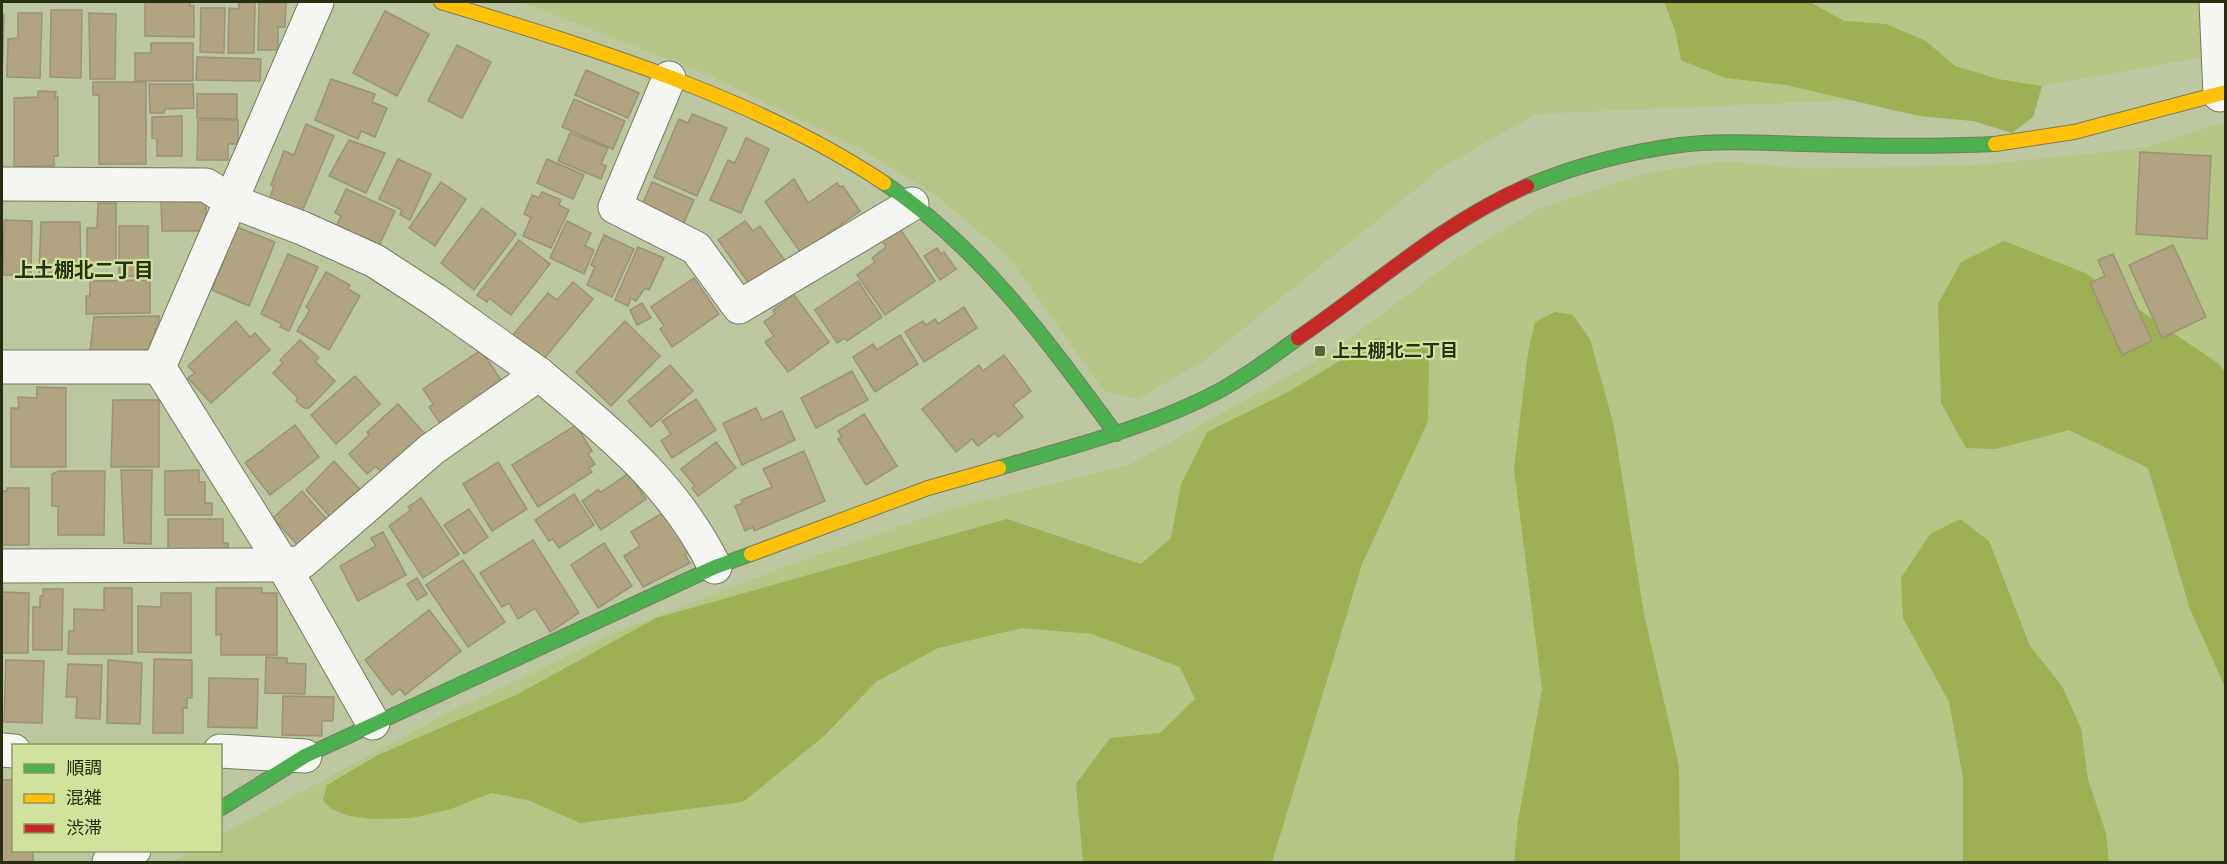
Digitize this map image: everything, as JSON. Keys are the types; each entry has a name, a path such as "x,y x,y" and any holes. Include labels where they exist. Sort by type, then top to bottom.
{"street":[{"path":"159,367 317,2"},
{"path":"441,2 566,40 669,78 822,144 889,185 971,255 1051,346 1116,434"},
{"path":"222,808 305,756 715,567 928,488 1116,434 1166,416 1219,391 1332,315 1444,230 1495,201 1551,176 1617,157 1682,145 1747,143 1923,147 2010,143 2074,132 2223,93 2216,2"},
{"path":"669,78 615,207 696,248 739,307 912,204"},
{"path":"2,184 206,184 231,201 302,228 375,261 435,300 539,374 631,452 664,488 697,532 715,567"},
{"path":"2,367 159,367"},
{"path":"159,367 283,566 373,723"},
{"path":"2,566 283,566 302,562 432,449 539,374"},
{"path":"222,751 305,756"},
{"path":"109,862 130,852"}],"green space":[{"path":"521,2 2225,2 2226,53 2042,86 1951,113 1852,100 1536,114 1444,166 1202,362 1137,399 1105,392 1008,256 939,198 863,150 708,75"},
{"path":"1664,2 1810,2 1844,21 1886,24 1926,41 1955,66 1998,79 2042,86 2033,117 2012,133 1973,121 1919,116 1786,85 1725,78 1681,60 1675,30"},
{"path":"2225,122 2225,862 170,862 190,852 222,852 222,834 450,712 617,632 776,570 952,508 1129,465 1330,353 1454,260 1536,210 1643,174 1723,161 1807,169 1977,165 2144,148"},
{"path":"2004,241 2085,273 2219,364 2226,374 2225,687 2190,609 2148,468 2069,430 1996,449 1966,448 1941,403 1938,304 1961,262"},
{"path":"1555,312 1573,315 1590,339 1614,426 1644,614 1679,766 1680,862 1514,862 1518,821 1542,689 1514,469 1528,352 1535,322"},
{"path":"1377,338 1429,348 1428,421 1362,564 1272,862 1083,862 1076,784 1110,738 1160,733 1195,699 1180,667 1092,634 1022,628 938,648 876,682 823,737 743,802 580,823 528,800 491,793 451,809 412,818 373,819 349,816 331,809 323,800 327,785 376,756 516,695 656,618 1007,519 1141,564 1171,538 1181,484 1207,432 1290,391"},
{"path":"1960,519 1989,541 2030,646 2062,686 2081,728 2088,779 2106,833 2109,862 1963,862 1963,778 1949,702 1903,618 1901,578 1930,534"}],"building":[{"path":"145,2 190,2 190,6 194,6 194,37 145,36"},
{"path":"239,2 255,2 254,53 228,53 229,8 239,9"},
{"path":"259,2 286,2 285,27 278,27 278,50 258,50"},
{"path":"201,8 225,8 224,53 200,52"},
{"path":"51,10 82,10 81,78 50,77"},
{"path":"385,11 429,34 397,96 353,73"},
{"path":"18,13 42,13 40,78 7,77 8,39 18,38"},
{"path":"89,13 116,14 115,79 90,79"},
{"path":"2,14 4,14 2,78"},
{"path":"151,43 193,43 193,81 135,81 135,53 151,53"},
{"path":"457,45 491,62 462,118 428,101"},
{"path":"197,57 261,59 260,81 196,80"},
{"path":"586,70 639,93 628,118 575,95"},
{"path":"331,79 375,94 372,102 387,108 375,137 361,131 358,139 315,120"},
{"path":"93,82 146,82 146,164 99,164 99,95 93,95"},
{"path":"149,84 193,84 194,108 165,109 164,113 150,113"},
{"path":"38,91 56,92 55,98 58,97 58,156 54,156 54,166 14,167 14,98 38,97"},
{"path":"197,94 237,94 237,119 197,118"},
{"path":"574,99 625,121 613,149 562,127"},
{"path":"692,114 727,128 697,196 654,177 679,119 688,123"},
{"path":"182,116 182,156 157,156 157,139 152,138 152,117"},
{"path":"198,120 238,120 238,144 228,144 228,160 197,160"},
{"path":"306,124 334,136 299,219 267,205 274,186 271,185 284,151 294,155"},
{"path":"570,133 608,148 601,164 606,166 601,179 558,161"},
{"path":"746,138 769,149 741,213 710,200 728,160 735,163"},
{"path":"349,140 385,153 366,193 329,176"},
{"path":"2140,152 2211,156 2207,239 2136,234"},
{"path":"398,159 431,174 410,220 400,215 402,210 379,199"},
{"path":"547,159 584,175 573,199 537,183"},
{"path":"794,179 808,203 837,183 840,187 843,186 860,211 801,253 765,202"},
{"path":"441,182 466,199 435,246 409,228"},
{"path":"652,182 694,200 681,229 640,210"},
{"path":"346,189 395,211 377,250 334,231 341,216 335,213"},
{"path":"542,192 561,200 559,205 569,210 551,248 523,236 531,217 524,214 532,195 539,198"},
{"path":"161,199 206,199 206,220 199,231 162,231"},
{"path":"98,203 116,203 116,265 87,265 87,228 97,228"},
{"path":"482,208 516,234 474,290 441,263"},
{"path":"4,220 32,221 31,275 3,275"},
{"path":"567,221 591,233 585,246 594,250 584,274 550,258"},
{"path":"745,221 753,231 760,226 788,265 753,289 718,240"},
{"path":"41,222 80,222 81,276 39,276"},
{"path":"897,224 935,281 885,315 857,275 875,262 872,258 886,247 879,237"},
{"path":"119,226 148,226 148,276 119,276"},
{"path":"237,227 275,242 249,306 212,290"},
{"path":"604,235 634,249 612,297 587,285 595,267 591,265"},
{"path":"519,240 550,264 511,315 489,298 487,302 477,295"},
{"path":"2173,245 2206,317 2162,338 2129,265"},
{"path":"638,247 664,258 649,290 645,288 636,301 631,298 628,306 615,300"},
{"path":"937,248 941,254 944,252 956,269 940,280 924,256"},
{"path":"288,254 318,267 289,331 280,327 282,324 261,314"},
{"path":"2113,254 2152,341 2122,355 2090,283 2105,276 2098,260"},
{"path":"326,272 350,285 348,289 360,296 329,350 297,331 310,310 306,307"},
{"path":"694,278 719,314 672,347 660,329 664,326 651,307"},
{"path":"150,280 150,313 86,314 86,296 90,296 90,281"},
{"path":"858,281 882,317 847,341 845,338 837,343 815,310"},
{"path":"573,282 593,299 543,360 513,335 548,293 557,300"},
{"path":"794,295 829,342 788,372 765,342 774,336 764,322 775,314 773,310"},
{"path":"642,303 651,318 637,325 630,310"},
{"path":"964,307 977,328 924,362 905,332 923,321 926,325 935,319 938,324"},
{"path":"159,316 159,329 155,329 156,340 150,341 150,350 90,352 94,317"},
{"path":"236,321 250,337 255,333 270,350 211,403 188,378 195,373 188,366"},
{"path":"625,321 660,356 611,406 576,372"},
{"path":"900,335 918,364 875,392 853,357 873,344 877,350"},
{"path":"300,340 319,358 315,361 335,381 309,408 304,408 296,401 298,398 273,373 283,363 280,360"},
{"path":"481,350 505,386 443,428 429,407 433,404 423,389"},
{"path":"1004,355 1031,391 1013,405 1023,417 998,437 995,433 978,446 972,439 956,452 922,409 979,365 983,371"},
{"path":"670,365 693,391 651,427 628,401"},
{"path":"852,371 868,400 816,428 801,398"},
{"path":"355,376 380,404 336,444 311,415"},
{"path":"37,387 66,388 66,467 11,467 11,408 19,408 18,397 37,398"},
{"path":"696,399 716,430 672,458 661,441 671,434 662,421"},
{"path":"113,400 159,400 159,467 111,467"},
{"path":"398,404 426,435 383,474 376,466 367,474 349,454 369,435 367,432"},
{"path":"756,408 762,420 782,411 795,440 742,465 723,423"},
{"path":"864,414 897,466 866,485 838,439 842,437 838,431"},
{"path":"295,425 319,457 270,495 245,463"},
{"path":"576,425 592,451 588,454 595,464 589,468 592,472 538,507 512,465"},
{"path":"716,442 736,468 698,496 692,488 695,486 681,469"},
{"path":"804,451 825,501 754,531 753,527 745,531 735,506 743,503 741,500 772,487 763,469"},
{"path":"334,461 363,493 333,520 306,490"},
{"path":"498,462 527,509 492,531 463,484"},
{"path":"121,470 152,470 151,544 124,543"},
{"path":"199,470 199,482 205,482 205,503 212,503 212,515 165,515 165,471"},
{"path":"59,471 105,471 104,535 58,535 58,506 52,506 52,474"},
{"path":"629,473 646,499 601,530 582,501 598,490 601,492"},
{"path":"7,488 29,488 29,545 2,545 2,491 7,491"},
{"path":"302,491 330,523 301,549 273,518"},
{"path":"574,494 594,525 559,548 553,539 549,541 535,520"},
{"path":"421,498 459,554 423,578 389,526 411,510 408,507"},
{"path":"469,509 488,537 464,554 444,525"},
{"path":"664,512 689,552 685,555 690,563 643,587 624,556 640,546 631,532"},
{"path":"168,519 223,519 223,543 228,543 228,553 168,551"},
{"path":"383,532 406,575 358,601 340,566 376,546 371,538"},
{"path":"533,540 579,613 550,632 535,608 518,619 509,603 502,607 480,573"},
{"path":"604,543 632,586 598,608 571,565"},
{"path":"463,560 505,622 468,647 426,585"},
{"path":"417,578 427,594 417,600 407,584"},
{"path":"104,588 132,588 132,654 68,654 69,631 74,631 74,609 104,610"},
{"path":"216,588 262,588 262,593 277,593 277,655 221,655 221,634 216,635"},
{"path":"43,589 63,589 62,650 33,650 33,607 40,607 40,596 43,596"},
{"path":"2,592 29,593 28,653 2,653"},
{"path":"161,593 191,593 191,653 138,652 138,606 161,607"},
{"path":"429,610 461,651 405,695 400,689 392,695 365,660"},
{"path":"266,657 287,658 287,663 306,664 305,694 265,693"},
{"path":"154,659 192,660 192,698 187,698 187,708 183,708 183,733 153,733"},
{"path":"6,660 44,661 42,723 4,722"},
{"path":"108,660 142,663 140,724 107,723"},
{"path":"68,664 102,665 100,719 76,718 77,697 66,697"},
{"path":"209,678 258,679 257,728 208,727"},
{"path":"283,696 334,697 333,721 322,721 322,736 282,735"},
{"path":"2,780 12,780 12,852 33,852 33,862 2,862"}],"traffic: fast":[{"path":"1527,186 1564,172 1621,156 1695,143 1900,146 1995,144"},
{"path":"884,183 919,208 951,236 1011,298 1116,434"},
{"path":"999,468 1110,435 1191,405 1238,380 1298,338"},
{"path":"222,808 305,756 715,567 751,554"}],"traffic: slow":[{"path":"441,2 554,37 670,77 781,125 834,152 884,183"},
{"path":"1995,144 2074,132 2226,92"},
{"path":"751,554 928,488 999,468"}],"traffic: jam":[{"path":"1298,338 1437,237 1466,218 1527,186"}],"place":[{"name":"上土棚北二丁目","path":"1320,351"}],"district":[{"name":"上土棚北二丁目","path":"84,270"}]}
